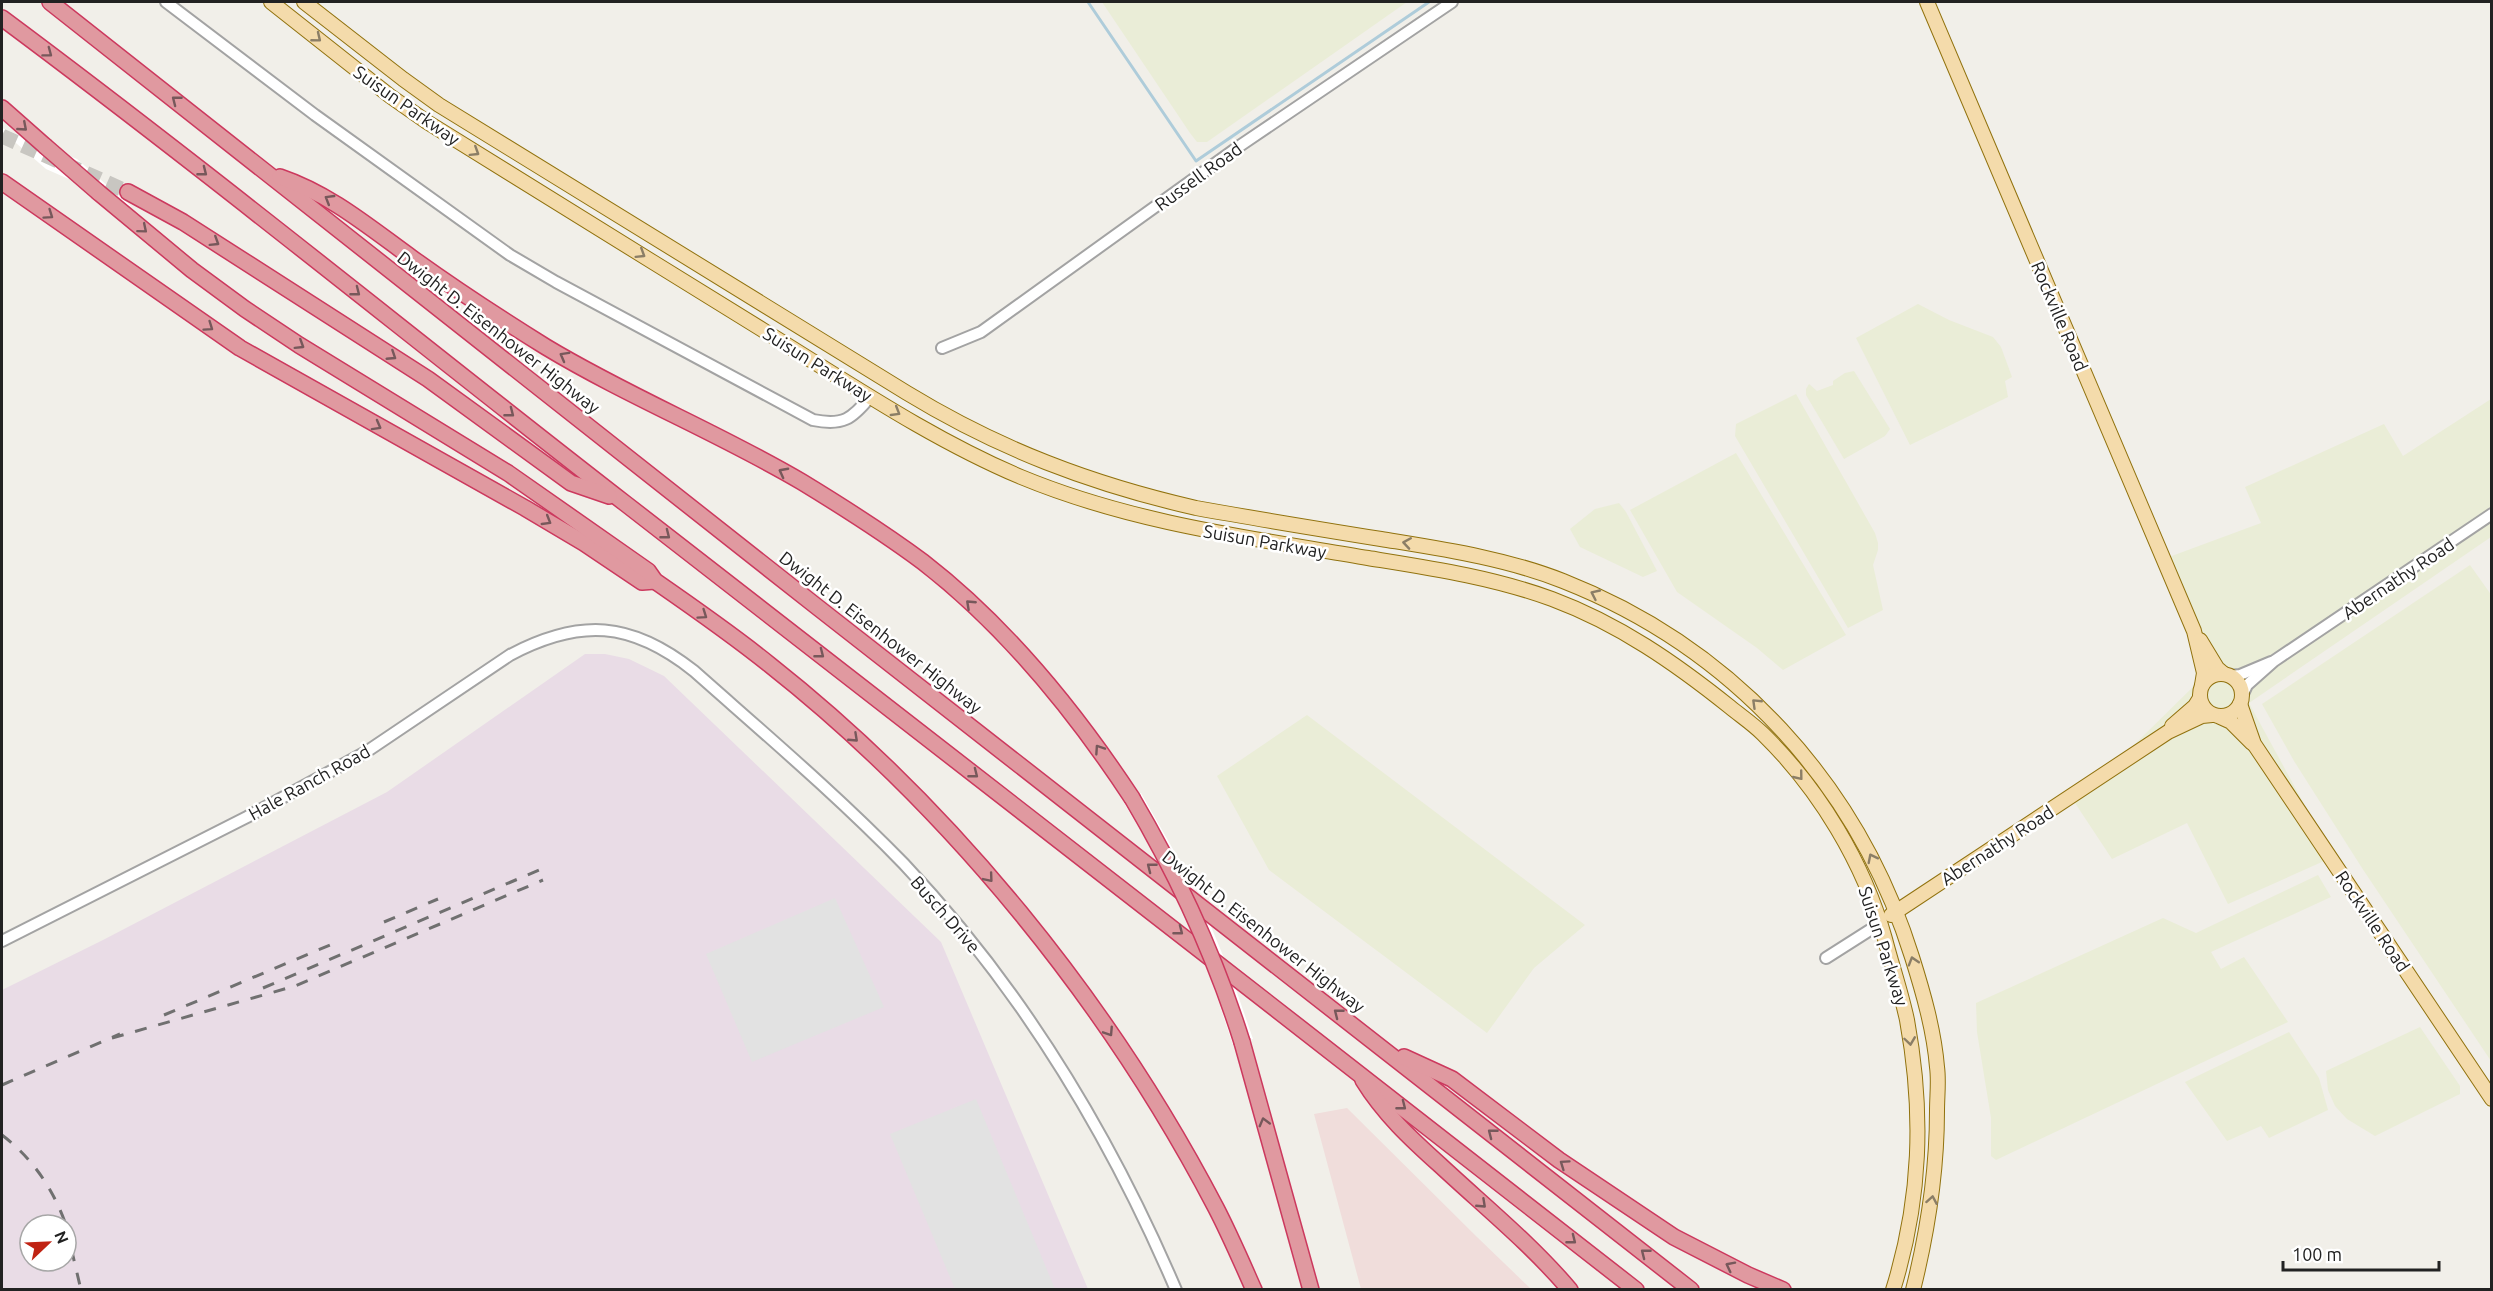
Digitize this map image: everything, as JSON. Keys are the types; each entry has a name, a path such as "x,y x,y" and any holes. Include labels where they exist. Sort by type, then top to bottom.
{"highway":[{"name":"Dwight D. Eisenhower Highway","path":"50,2 272,174 392,273 1691,1290"},
{"path":"2,18 123,109 1636,1290"},
{"path":"2,108 98,192 192,270 244,309 508,473 648,572 655,581 771,666 829,716 907,789 970,856 1049,950 1101,1020 1173,1132 1216,1209 1254,1290"},
{"path":"272,174 308,187 335,202 426,268 547,347 800,481 889,538 924,564 1002,634 1089,734 1132,798 1165,856 1195,917 1221,979 1242,1042 1311,1290"},
{"path":"2,182 240,348 525,508 584,543 642,582 655,581"},
{"path":"128,192 183,222 428,379 571,483 620,499"},
{"path":"1379,1045 1452,1079 1559,1160 1674,1237 1748,1275 1783,1290"},
{"path":"1357,1070 1375,1100 1398,1126 1532,1250 1570,1290"},
{"path":"1280,1178 1321,1290"},
{"path":"1216,1209 1249,1290"}],"main road":[{"name":"Suisun Parkway","path":"271,2 390,96 427,122 870,396 976,456 1017,475 1103,507 1192,528 1497,581 1555,600 1615,627 1656,651 1701,682 1761,731 1809,789 1847,848 1869,891 1881,923 1906,1017 1917,1114 1916,1185 1904,1252 1893,1290"},
{"name":"Suisun Parkway","path":"304,2 403,79 478,129 947,417 1026,456 1109,486 1196,508 1450,550 1501,561 1573,585 1657,627 1688,647 1742,690 1797,746 1845,811 1867,848 1897,911 1917,974 1938,1068 1934,1187 1914,1284"},
{"name":"Rockville Road","path":"1927,2 2194,631 2217,668 2227,675"},
{"name":"Rockville Road","path":"2194,631 2204,674 2201,691"},
{"path":"2227,675 2239,684 2241,700 2232,714 2216,716 2205,710 2201,691 2212,676 2227,675"},
{"name":"Abernathy Road","path":"2168,732 2195,706 2201,691"},
{"name":"Rockville Road","path":"2241,700 2254,744"},
{"name":"Abernathy Road","path":"1881,923 2168,732 2202,716 2216,716"},
{"name":"Rockville Road","path":"2216,716 2231,722 2254,744 2492,1099"}],"street":[{"path":"166,2 315,116 510,255 556,282 813,420 839,422 855,415 870,396"},
{"name":"Russell Road","path":"942,348 969,338 990,325 1241,145 1452,2"},
{"name":"Abernathy Road","path":"2241,700 2247,685 2274,661 2492,514"},
{"name":"Hale Ranch Road","path":"2,941 237,822 356,758 510,655 535,642 559,633 585,629 613,631"},
{"name":"Busch Drive","path":"613,631 644,639 673,655 694,671 862,822 945,910 1000,978 1064,1071 1133,1192 1176,1290"},
{"name":"Abernathy Road","path":"2227,675 2240,675 2274,661"},
{"name":"Abernathy Road","path":"1826,958 1881,923"}],"shaded area":[{"path":"585,654 605,654 629,659 664,676 941,942 1088,1289 2,1290 2,990 387,792"},
{"path":"835,898 884,1007 752,1062 706,954"},
{"path":"976,1099 1055,1289 955,1289 890,1134"},
{"path":"1347,1108 1531,1289 1361,1289 1314,1114"}],"green space":[{"path":"1102,2 1407,2 1207,142 1197,142"},
{"path":"1918,304 1949,320 1993,337 2001,347 2012,377 2005,381 2008,397 1910,445 1856,338"},
{"path":"1854,371 1890,429 1885,436 1844,459 1806,395 1806,389 1809,384 1817,391 1833,385 1833,381 1845,373"},
{"path":"1796,394 1875,533 1878,543 1873,565 1883,610 1848,628 1735,436 1736,424"},
{"path":"2491,399 2491,537 2249,703 2333,857 2228,904 2187,823 2112,859 2075,803 2198,682 2218,667 2169,557 2261,523 2245,487 2384,424 2403,456"},
{"path":"1736,453 1846,635 1783,670 1757,648 1677,592 1630,510"},
{"path":"1619,503 1657,571 1643,577 1580,547 1570,529 1595,509"},
{"path":"2470,565 2492,596 2491,1061 2362,868 2294,761 2262,704"},
{"path":"1307,715 1585,925 1534,968 1487,1033 1269,870 1217,776"},
{"path":"2318,875 2331,897 2211,952 2221,969 2244,957 2288,1022 1996,1160 1991,1156 1991,1118 1977,1032 1976,1003 2163,918 2196,933"},
{"path":"2420,1027 2460,1086 2460,1094 2375,1136 2347,1119 2335,1106 2328,1090 2326,1071"},
{"path":"2289,1032 2319,1078 2328,1110 2269,1138 2261,1126 2227,1141 2185,1082"}],"pier":[{"path":"2,128 77,159 132,207 46,169 2,131"},
{"path":"1141,793 1205,912 1231,975 1253,1039 1233,1045 1212,982 1187,920 1158,860 1124,803"}],"waterway":[{"path":"1088,2 1196,161 1429,2"}],"tunnel":[{"path":"2,136 128,192"}],"railway":[{"path":"263,988 539,870"},
{"path":"112,1038 295,986 543,880"},
{"path":"384,922 438,899"},
{"path":"164,1015 330,945"},
{"path":"2,1085 120,1034"},
{"path":"2,1135 32,1164 48,1186 62,1213"},
{"path":"77,1273 81,1290"}]}
